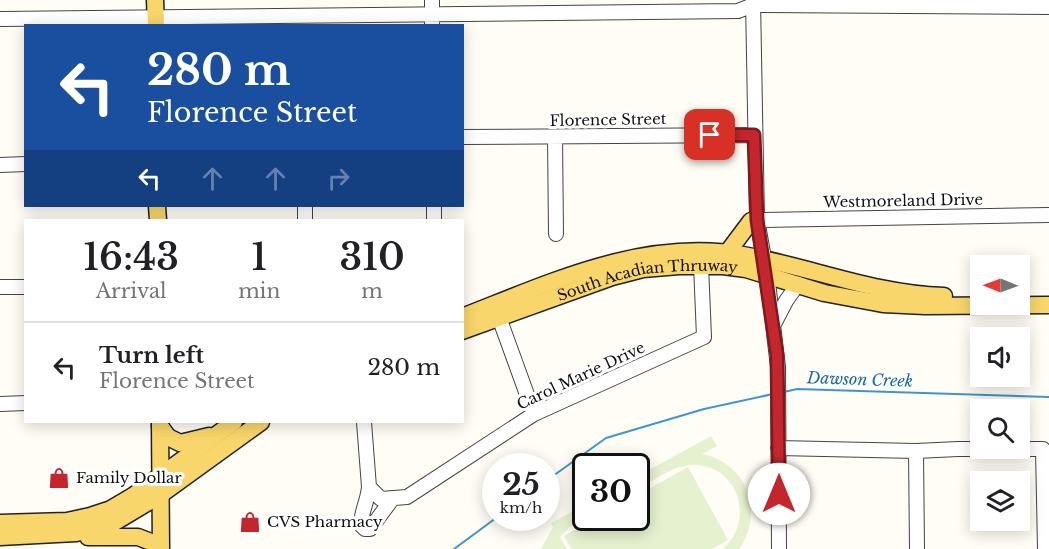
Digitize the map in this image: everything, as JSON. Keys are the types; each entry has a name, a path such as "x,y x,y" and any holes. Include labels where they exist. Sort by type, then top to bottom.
{"main road":[{"path":"727,253 751,221 757,220"},
{"name":"South Acadian Thruway","path":"464,331 496,311 591,269 632,257 684,251 727,253 765,267 798,284 839,296 904,306 1049,305"},
{"name":"South Acadian Thruway","path":"464,317 496,311 628,272 660,267 701,265 735,268 765,267 905,293 970,295"},
{"path":"1030,295 1049,294"},
{"path":"0,537 76,533 115,522 160,495 260,423"},
{"path":"160,424 160,549"},
{"path":"160,424 168,437 180,444 228,427"},
{"path":"0,524 60,522 90,516 122,503 228,427"},
{"path":"76,533 87,537 138,537 151,542 160,549"}],"street":[{"path":"753,3 757,220 774,324 778,367 779,549"},
{"path":"0,19 156,14 305,21 432,13 738,10 753,3 1049,7"},
{"name":"Florence Street","path":"464,137 754,135"},
{"path":"555,137 556,234"},
{"path":"0,165 24,164"},
{"name":"Westmoreland Drive","path":"757,220 1049,215"},
{"name":"Carol Marie Drive","path":"387,499 407,497 534,414 704,337 701,265"},
{"path":"774,324 798,284"},
{"path":"0,287 24,287"},
{"path":"496,311 534,414"},
{"path":"0,404 24,403"},
{"path":"364,423 369,499 361,519 364,529 370,529 375,524 387,499 369,487"},
{"path":"778,448 916,451 1043,449 1045,549"},
{"path":"916,451 917,549"}],"green space":[{"path":"711,436 717,446 702,454 718,459 730,467 740,478 751,505 751,520 747,535 739,549 723,549 733,537 739,523 740,509 731,483 721,473 708,467 692,465 670,471 650,482 650,469"},
{"path":"688,467 728,540 712,549 571,549 564,536 573,531 650,531 650,488"},
{"path":"572,512 572,525 560,537 567,549 541,549 551,531 560,531 560,518"}],"waterway":[{"name":"Dawson Creek","path":"784,392 797,389 1049,397"},
{"name":"Dawson Creek","path":"560,471 606,438 704,409 773,394"},
{"name":"Dawson Creek","path":"454,549 482,528"}],"place":[{"name":"Family Dollar","path":"59,478"},
{"name":"CVS Pharmacy","path":"250,522"}],"route":[{"path":"710,135 754,135 757,220 767,274 777,355 779,494"}]}
